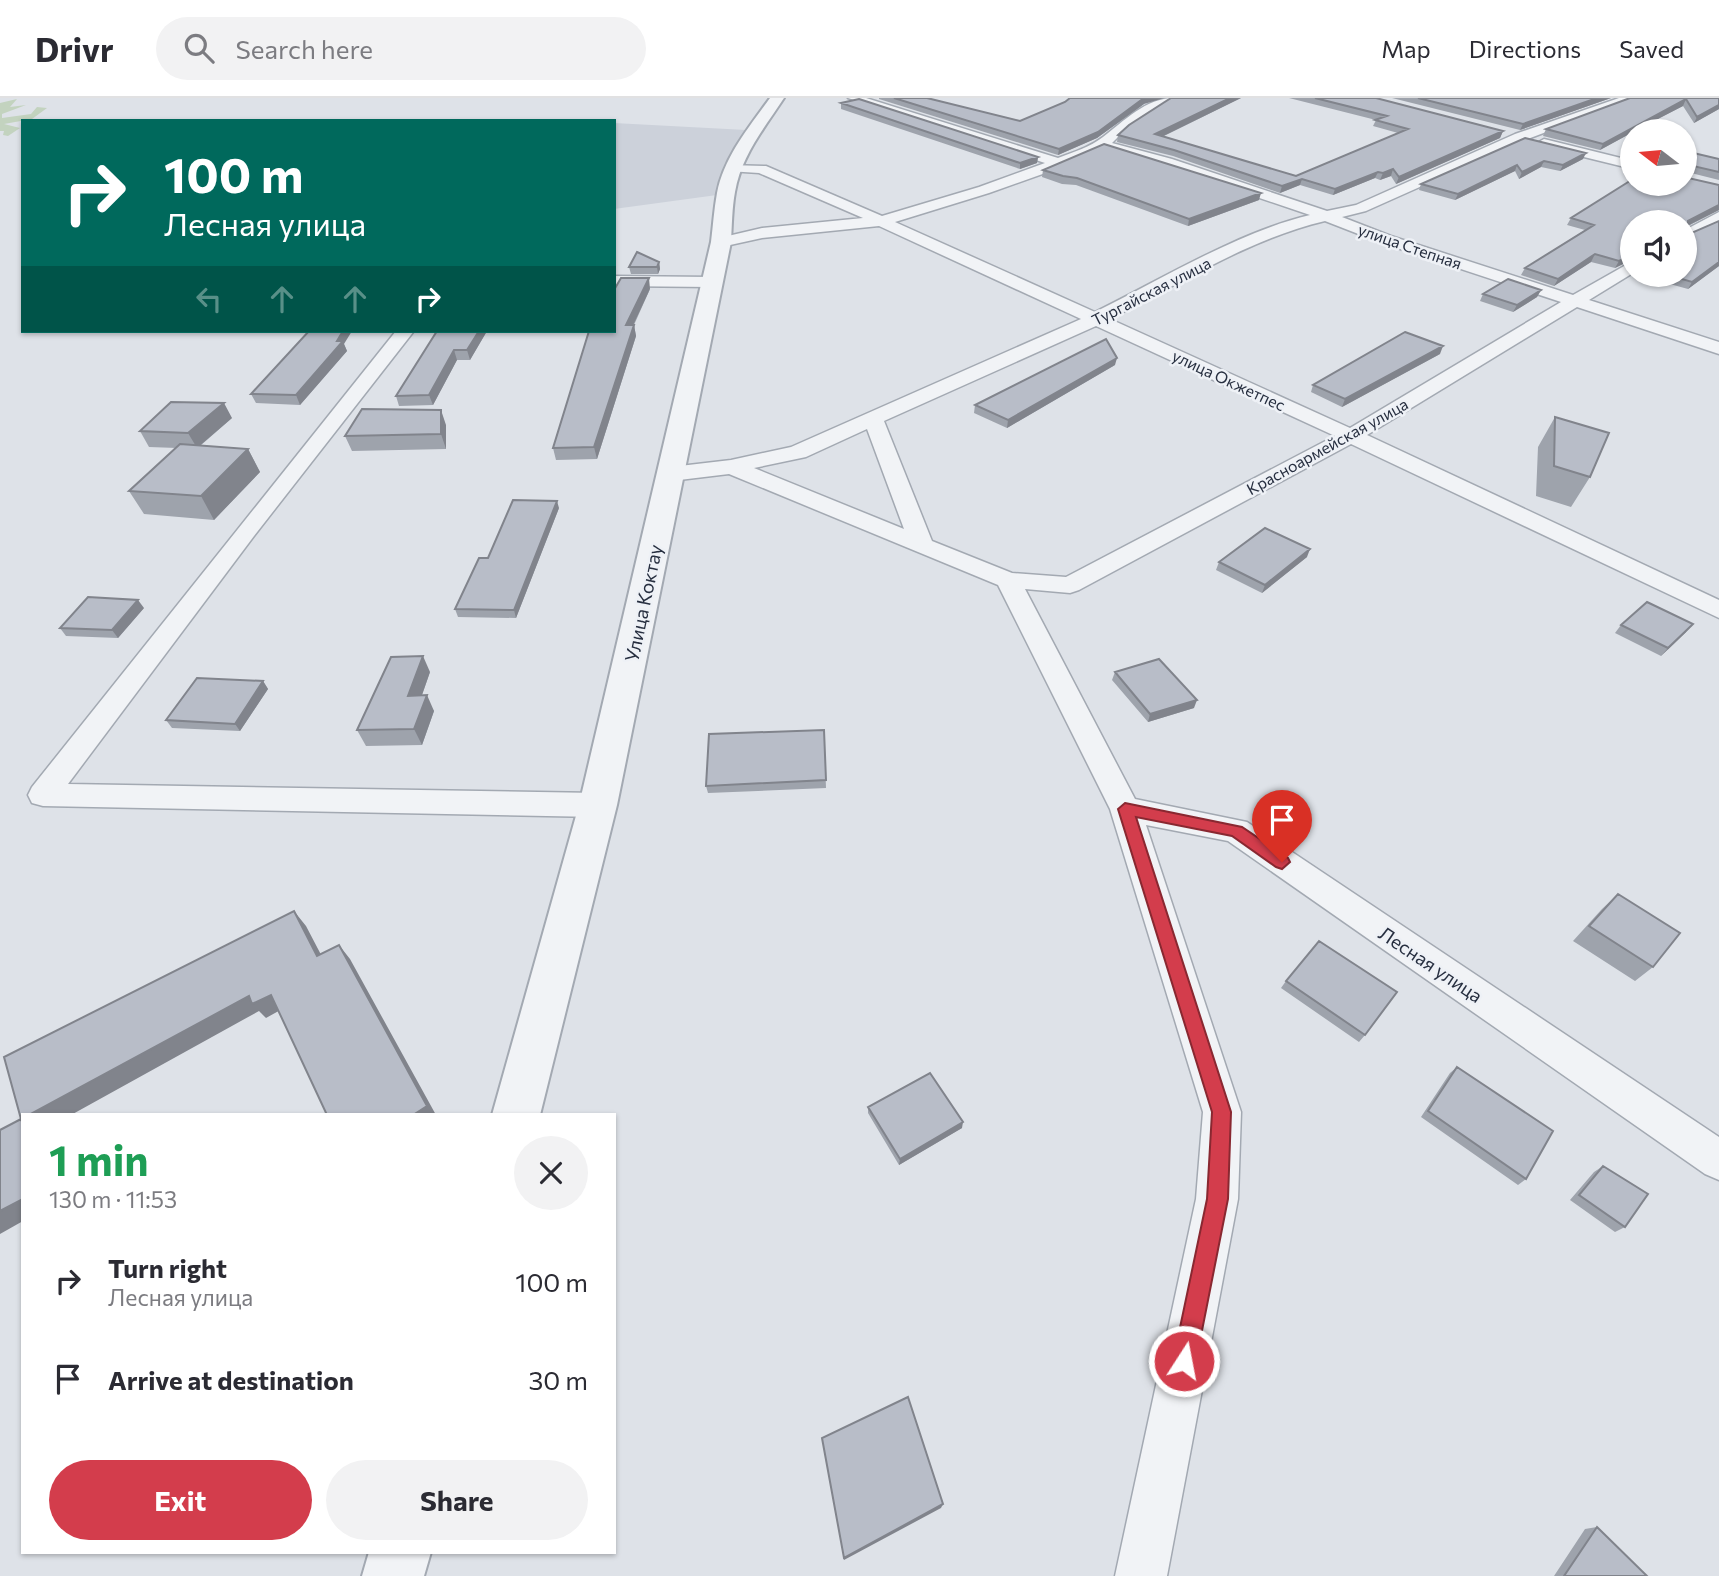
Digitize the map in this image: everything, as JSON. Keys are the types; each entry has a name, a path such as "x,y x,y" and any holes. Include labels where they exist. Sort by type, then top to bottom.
{"street":[{"name":"Улица Коктау","path":"517,1113 598,805 720,242 726,192 733,168 748,140 777,98"},
{"path":"854,98 1060,163"},
{"path":"720,242 762,233 881,221 984,190 1060,163 1102,144 1122,126 1168,98"},
{"name":"Тургайская улица","path":"671,474 731,467 798,452 1096,319 1288,225 1361,208 1520,138 1630,98"},
{"path":"1494,131 1620,162"},
{"name":"улица Степная","path":"1102,144 1167,162 1385,239 1719,348"},
{"name":"улица Окжетпес","path":"733,168 761,169 774,173 1351,436 1719,610"},
{"path":"1697,229 1719,217"},
{"name":"Красноармейская улица","path":"731,467 1008,580 1070,585 1351,436 1620,273"},
{"path":"616,281 711,282"},
{"path":"403,333 246,531 43,795 598,805"},
{"path":"873,419 922,545"},
{"path":"1008,580 1125,809 1222,1112 1217,1199 1140,1576"},
{"name":"Лесная улица","path":"1125,809 1236,831 1719,1160"},
{"path":"393,1576 399,1554"}],"shaded area":[{"path":"616,123 746,130 724,168 717,195 616,209"}],"green space":[{"path":"17,99 10,107 26,105 2,114 2,118 31,114 37,107 47,108 32,119 4,124 20,128 8,136 3,135 4,131 0,131 0,103"}],"building":[{"path":"894,98 927,98 1020,121 1070,98 1144,98 1098,132 1059,149"},
{"path":"1171,98 1230,98 1155,134 1296,176 1408,129 1375,120 1387,116 1315,98 1376,98 1503,131 1399,177 1393,169 1335,189 1302,179 1282,186 1174,150 1118,135"},
{"path":"1418,98 1597,98 1523,124"},
{"path":"1630,98 1719,98 1719,105 1697,117 1686,99 1649,119 1620,119 1620,135 1603,144 1546,129"},
{"path":"859,99 1038,157 1020,163 841,103"},
{"path":"1525,138 1586,153 1563,165 1544,161 1522,172 1517,165 1458,194 1421,184"},
{"path":"1104,144 1261,193 1189,219 1077,178 1043,170"},
{"path":"1698,154 1719,159 1719,172 1698,167"},
{"path":"1698,180 1719,185 1719,205 1697,216 1697,210 1620,210 1619,261 1595,254 1558,279 1525,268 1594,225 1571,218 1620,187 1620,196 1698,196"},
{"path":"1719,221 1719,262 1697,278 1697,231"},
{"path":"637,252 659,262 657,267 629,267"},
{"path":"621,278 649,278 626,325 634,325 594,447 553,448 588,333 616,333 616,287"},
{"path":"1508,279 1541,290 1517,305 1483,294"},
{"path":"1405,332 1443,346 1345,399 1313,385"},
{"path":"307,333 342,333 337,341 343,341 296,395 251,394"},
{"path":"436,333 478,333 467,350 454,350 429,395 396,396"},
{"path":"1106,339 1117,358 1008,420 975,405"},
{"path":"171,402 224,403 188,433 140,431"},
{"path":"362,409 441,410 441,434 345,436"},
{"path":"1555,417 1609,433 1590,477 1554,466"},
{"path":"180,444 248,449 201,496 129,491"},
{"path":"513,500 557,501 514,610 455,609 479,558 488,558"},
{"path":"1265,528 1310,549 1265,585 1219,562"},
{"path":"88,597 138,600 112,630 60,628"},
{"path":"1647,602 1693,624 1668,648 1621,625"},
{"path":"423,656 408,696 427,695 414,729 357,730 391,657"},
{"path":"1159,659 1197,700 1150,714 1115,672"},
{"path":"197,678 263,681 235,724 166,720"},
{"path":"824,730 826,780 706,786 709,734"},
{"path":"1618,894 1680,933 1653,967 1589,926"},
{"path":"294,911 317,956 339,945 427,1106 416,1113 326,1113 271,995 252,1004 249,996 33,1113 21,1113 21,1119 4,1057"},
{"path":"1319,941 1397,992 1365,1035 1286,981"},
{"path":"1457,1067 1553,1131 1526,1179 1428,1111"},
{"path":"930,1073 963,1122 900,1159 868,1107"},
{"path":"21,1119 21,1200 0,1211 0,1130"},
{"path":"1603,1166 1648,1194 1625,1227 1579,1195"},
{"path":"908,1397 943,1504 844,1558 822,1438"},
{"path":"1597,1527 1647,1576 1564,1576"}],"route":[{"path":"1184,1361 1217,1199 1222,1112 1125,809 1236,831 1282,862"}]}
